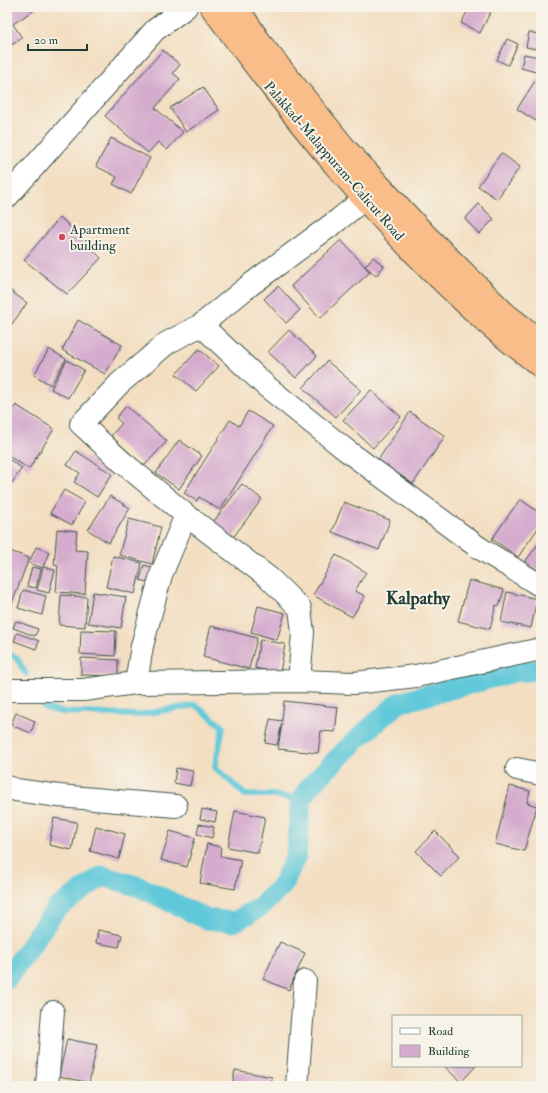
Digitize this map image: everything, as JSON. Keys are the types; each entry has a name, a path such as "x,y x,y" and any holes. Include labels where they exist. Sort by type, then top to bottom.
{"highway":[{"name":"Palakkad-Malappuram-Calicut Road","path":"211,7 262,76 364,199 431,270 490,325 541,367"},
{"name":"Palakkad-Malappuram-Calicut Road","path":"237,7 263,46 346,148 424,233 506,314 541,341"}],"street":[{"path":"7,197 155,30 186,7"},
{"path":"299,681 303,633 300,608 269,578 186,515 121,461 81,424 120,383 167,343 201,325 250,285 364,199"},
{"path":"201,325 266,386 346,450 478,547 541,586"},
{"path":"136,683 142,646 161,575 186,515"},
{"path":"7,690 84,690 136,683 299,681 354,683 416,676 541,649"},
{"path":"517,769 541,774"},
{"path":"7,787 16,790 59,796 176,806"},
{"path":"297,1086 305,981"},
{"path":"47,1086 53,1012"}],"building":[{"path":"7,7 37,8 13,24 22,38 7,48"},
{"path":"470,7 493,7 480,33 461,23"},
{"path":"529,32 541,35 541,50 526,47"},
{"path":"507,39 518,44 508,65 497,60"},
{"path":"163,50 180,65 173,73 180,79 155,108 183,132 167,150 158,142 148,153 105,116"},
{"path":"524,54 539,57 536,72 521,68"},
{"path":"537,78 541,81 541,124 517,109"},
{"path":"203,87 219,110 186,132 170,108"},
{"path":"111,138 150,158 131,194 113,184 117,177 96,166"},
{"path":"501,153 520,167 497,199 478,186"},
{"path":"479,204 494,219 479,234 465,219"},
{"name":"Apartment building","path":"60,217 101,258 67,294 24,260"},
{"path":"341,240 370,272 320,318 291,286"},
{"path":"373,257 384,266 376,276 365,266"},
{"path":"278,286 300,310 286,323 264,299"},
{"path":"7,288 27,303 9,328 7,327"},
{"path":"78,320 122,345 105,374 62,350"},
{"path":"289,330 317,356 296,378 268,352"},
{"path":"49,349 66,359 51,385 34,375"},
{"path":"199,349 219,366 196,391 176,374"},
{"path":"67,360 84,370 68,398 51,389"},
{"path":"327,361 361,390 336,417 303,388"},
{"path":"371,390 401,417 373,448 343,420"},
{"path":"16,405 54,429 29,469 7,455 7,419"},
{"path":"126,406 167,441 144,466 111,436 122,423 116,418"},
{"path":"248,411 273,426 220,510 199,497 197,501 184,493 230,420 239,426"},
{"path":"410,412 445,436 413,484 378,460"},
{"path":"179,440 202,456 179,489 156,473"},
{"path":"76,451 112,474 97,497 74,482 80,473 67,465"},
{"path":"7,458 22,468 7,490"},
{"path":"242,484 262,499 231,540 211,525"},
{"path":"64,490 85,502 72,525 50,513"},
{"path":"110,496 130,508 109,543 88,530"},
{"path":"520,499 541,514 541,524 518,557 492,539"},
{"path":"344,502 390,520 379,550 332,532"},
{"path":"129,519 161,527 152,564 119,555"},
{"path":"57,529 77,531 75,550 88,551 85,594 56,592 58,566 54,565"},
{"path":"541,540 541,573 525,562"},
{"path":"36,547 49,552 43,567 55,570 49,593 37,590 43,568 29,563"},
{"path":"7,550 29,558 11,606 7,605"},
{"path":"336,555 366,572 355,591 365,596 352,617 313,595"},
{"path":"113,556 142,563 135,594 106,587"},
{"path":"144,565 154,568 150,583 140,580"},
{"path":"32,567 41,569 36,588 27,586"},
{"path":"469,580 504,590 499,606 496,605 490,629 458,621"},
{"path":"23,590 46,596 42,615 18,608"},
{"path":"93,592 126,597 121,628 88,623"},
{"path":"507,592 537,599 531,628 501,622"},
{"path":"61,595 87,597 85,627 59,625"},
{"path":"258,606 285,613 277,640 251,632"},
{"path":"16,621 38,629 35,636 13,628"},
{"path":"211,626 257,638 249,669 203,657"},
{"path":"81,630 116,631 115,656 80,654"},
{"path":"17,633 39,641 36,649 14,641"},
{"path":"260,640 285,644 280,673 255,668"},
{"path":"81,658 118,660 118,676 81,675"},
{"path":"284,701 338,707 335,732 321,731 318,753 278,749 282,723 277,745 265,743 270,719 282,721"},
{"path":"16,713 35,721 31,733 11,725"},
{"path":"176,768 193,771 190,786 174,783"},
{"path":"510,786 530,791 527,803 537,806 524,851 495,844"},
{"path":"202,809 217,812 215,822 200,819"},
{"path":"235,811 265,817 258,853 228,847"},
{"path":"54,818 77,822 72,850 49,845"},
{"path":"199,824 214,827 212,838 197,834"},
{"path":"96,826 125,834 119,859 90,851"},
{"path":"170,831 195,838 187,867 161,860"},
{"path":"435,831 460,856 441,876 416,851"},
{"path":"207,844 221,847 220,856 241,860 235,889 200,883"},
{"path":"98,930 122,935 119,947 96,943"},
{"path":"280,942 305,953 289,990 263,979"},
{"path":"67,1039 97,1045 89,1083 59,1076"},
{"path":"445,1067 475,1067 461,1082"},
{"path":"235,1070 272,1077 271,1086 232,1086"}],"waterway":[{"path":"7,654 16,657 26,674"},
{"path":"7,979 56,909 102,876 140,887 206,919 234,922 260,907 282,886 296,856 301,800 311,785 354,742 398,703 513,672 541,670"},
{"path":"43,705 45,708 62,712 137,715 196,705 223,727 215,767 245,795 273,795 301,800"}],"place":[{"name":"Apartment building","path":"62,237"}],"district":[{"name":"Kalpathy","path":"418,598"}]}
